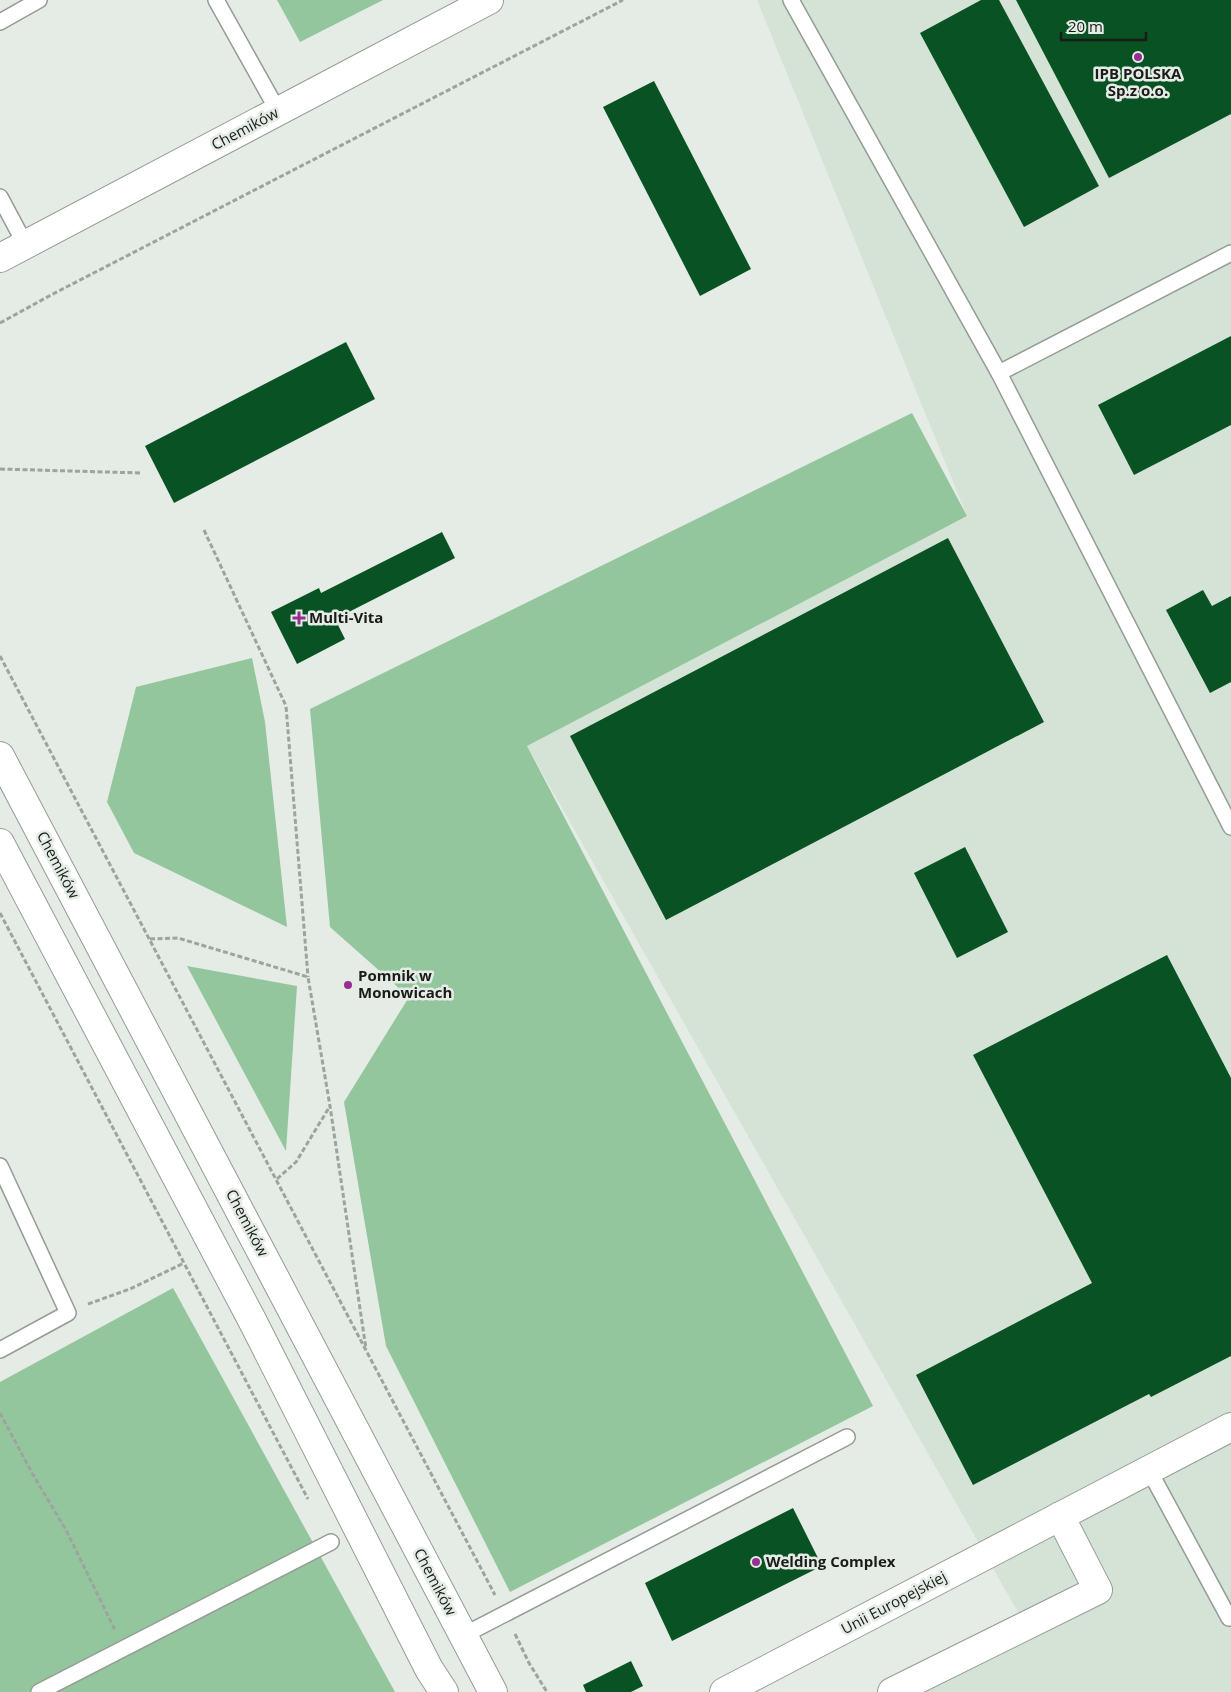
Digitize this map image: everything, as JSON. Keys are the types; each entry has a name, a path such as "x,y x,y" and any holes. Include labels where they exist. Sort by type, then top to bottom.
{"main road":[{"name":"Chemików","path":"0,258 489,0"},
{"name":"Chemików","path":"0,756 493,1692"},
{"path":"0,843 252,1320 429,1669 444,1692"},
{"name":"Unii Europejskiej","path":"727,1691 1231,1427"},
{"path":"892,1692 1098,1590 1060,1516"}],"lane":[{"path":"0,22 39,0"},
{"path":"216,0 278,112"},
{"path":"791,0 999,373 1078,531 1231,827"},
{"path":"0,197 25,244"},
{"path":"999,373 1231,253"},
{"path":"0,1166 68,1313 0,1350"},
{"path":"464,1635 846,1437"},
{"path":"1148,1470 1229,1618 1231,1617"},
{"path":"39,1692 331,1542"}],"path":[{"path":"0,323 624,0"},
{"path":"0,469 141,472"},
{"path":"204,530 286,706 308,976 330,1106 367,1352"},
{"path":"0,656 277,1179 529,1663 547,1692"},
{"path":"0,913 331,1542"},
{"path":"150,940 178,938 308,976"},
{"path":"277,1179 296,1162 330,1106"},
{"path":"68,1313 130,1289 184,1263"},
{"path":"0,1413 32,1473 66,1530 123,1649"}],"shaded area":[{"path":"757,0 1231,0 1231,1692 914,1692 1028,1630 527,746 967,516"}],"green space":[{"path":"277,0 383,0 300,42"},
{"path":"912,413 967,516 527,746 873,1406 510,1592 386,1346 344,1102 409,997 330,927 310,709"},
{"path":"252,658 265,722 287,927 134,853 107,802 136,687"},
{"path":"187,966 297,986 286,1151"},
{"path":"173,1288 395,1692 0,1692 0,1382"}],"building":[{"path":"981,0 999,0 1099,186 1024,227 920,33"},
{"name":"IPB POLSKA Sp.z o.o.","path":"1016,0 1231,0 1231,114 1109,178"},
{"path":"654,81 751,269 700,296 603,107"},
{"path":"1231,336 1231,425 1134,475 1098,405"},
{"path":"346,342 375,399 174,503 145,446"},
{"path":"442,532 455,558 335,619 345,639 297,664 271,612 319,588 321,593"},
{"path":"948,538 1044,722 666,920 570,736"},
{"path":"1203,590 1212,606 1231,596 1231,682 1210,693 1166,610"},
{"path":"965,847 1008,932 957,958 914,873"},
{"path":"1167,955 1231,1078 1231,1356 1151,1397 1149,1394 973,1485 916,1375 1092,1283 973,1055"},
{"path":"793,1508 822,1566 672,1641 645,1583"},
{"path":"631,1661 643,1686 631,1692 586,1692 583,1685"}],"place":[{"name":"IPB POLSKA Sp.z o.o.","path":"1138,57"},
{"name":"Multi-Vita","path":"299,618"},
{"name":"Pomnik w Monowicach","path":"348,985"},
{"name":"Welding Complex","path":"756,1562"}]}
